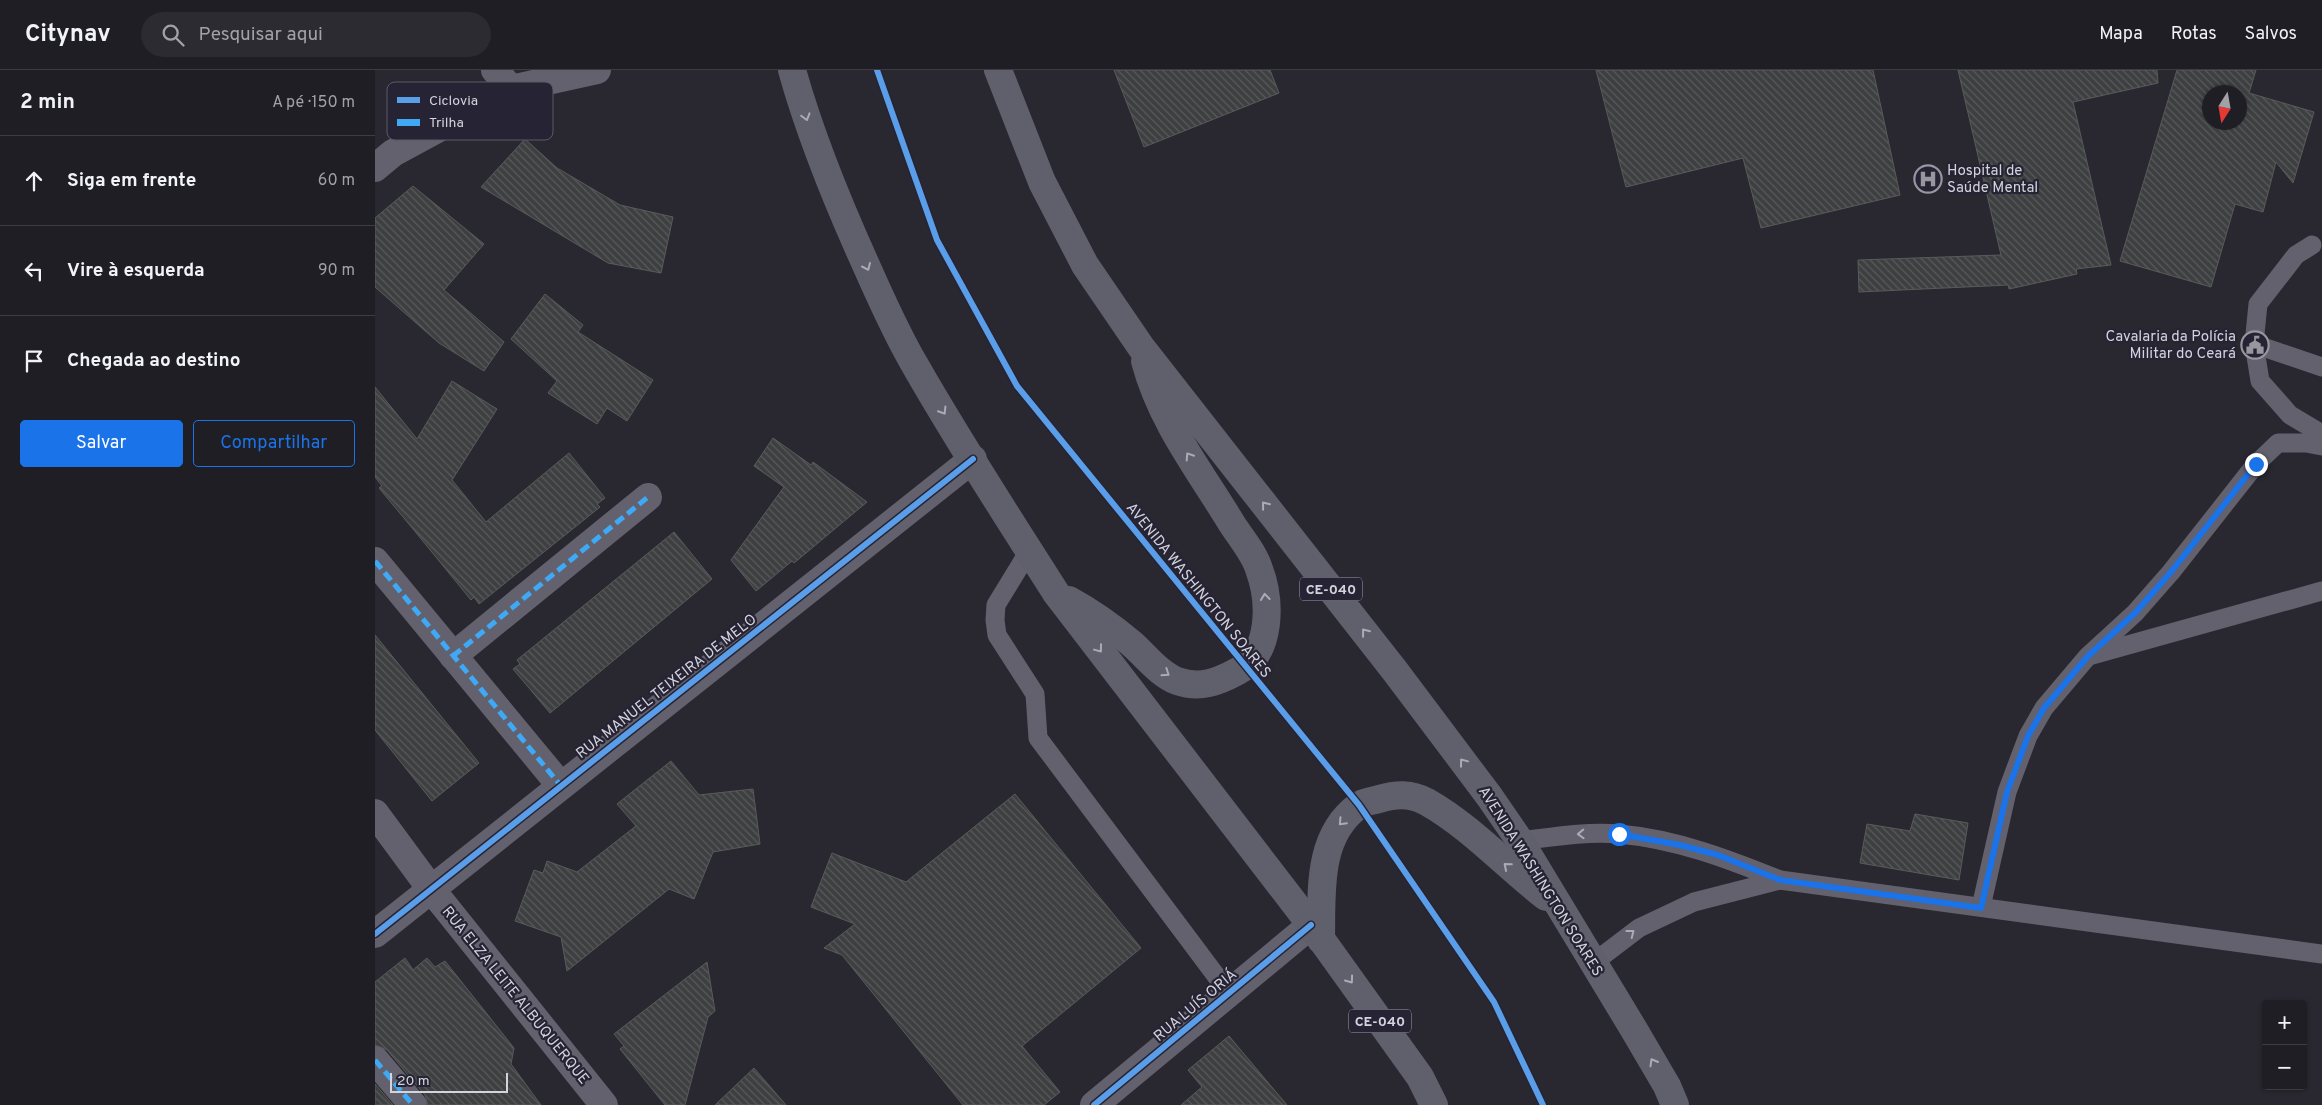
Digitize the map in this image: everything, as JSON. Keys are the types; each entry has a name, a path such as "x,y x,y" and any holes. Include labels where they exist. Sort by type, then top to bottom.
{"highway":[{"name":"CE-040","path":"792,70 808,124 833,194 877,290 915,366 1029,551 1056,593 1316,933 1420,1077 1433,1105"},
{"name":"AVENIDA WASHINGTON SOARES","path":"998,70 1042,182 1085,264 1141,347 1395,671 1489,796 1520,841 1633,1028 1667,1086 1675,1105"},
{"path":"1056,593 1105,622 1155,666 1177,681 1208,685 1222,680 1245,668 1258,652 1265,631 1267,597 1259,568 1166,418 1152,388 1141,347"},
{"path":"1316,933 1329,845 1337,827 1359,805 1388,796 1406,794 1425,801 1462,825 1517,874 1559,907"}],"street":[{"path":"503,80 597,70"},
{"path":"381,154 404,140"},
{"name":"RUA MANUEL TEIXEIRA DE MELO","path":"375,934 973,459"},
{"path":"453,656 648,497"},
{"path":"375,561 561,786"},
{"name":"RUA ELZA LEITE ALBUQUERQUE","path":"375,813 431,889 604,1105"},
{"name":"RUA LUÍS ORIÁ","path":"1095,1105 1229,993 1316,933"},
{"path":"375,1060 413,1105"}],"lane":[{"path":"2312,245 2296,255 2258,304 2254,344 2260,382 2290,415 2322,434"},
{"path":"2254,344 2322,368"},
{"path":"1981,908 2005,800 2028,736 2044,708 2088,656 2135,613 2171,572 2256,464 2277,443 2322,446"},
{"path":"1029,551 996,605 995,620 997,635 1035,694 1038,738 1229,993"},
{"path":"2088,656 2322,591"},
{"path":"1520,841 1579,833 1619,834 1680,845 1718,855 1780,880 2322,954"},
{"path":"1593,963 1639,928 1693,902 1780,880"}],"building":[{"path":"1114,70 1270,70 1279,93 1144,147"},
{"path":"1596,70 1873,70 1900,195 1761,228 1743,158 1626,187"},
{"path":"1958,70 2157,70 2158,83 2073,102 2111,265 2076,269 2077,274 2009,289 2008,285 1859,292 1858,260 2001,255"},
{"path":"2177,70 2256,70 2249,93 2314,112 2293,183 2276,162 2263,212 2235,204 2211,287 2120,261"},
{"path":"526,140 557,168 620,205 673,217 661,273 608,263 481,187"},
{"path":"413,186 484,244 444,290 504,342 484,371 439,343 375,287 375,218"},
{"path":"545,294 583,325 578,332 653,380 627,421 607,408 597,424 548,393 557,381 511,339"},
{"path":"452,381 497,409 452,480 486,522 569,453 605,498 597,504 600,507 479,604 474,597 471,600 379,488 382,486 375,477 375,387 417,439"},
{"path":"773,438 811,465 813,462 867,502 794,563 792,561 756,591 731,560 784,487 754,466"},
{"path":"674,532 712,579 550,713 513,669 520,664 517,660"},
{"path":"375,635 479,763 432,801 375,730"},
{"path":"671,761 699,795 753,789 760,844 713,852 694,899 669,889 567,971 561,937 515,921 534,870 543,873 547,861 577,872 636,826 617,804"},
{"path":"1015,794 1141,948 1022,1046 1060,1092 1044,1105 963,1105 842,955 824,948 855,924 811,907 832,853 906,882"},
{"path":"1915,814 1968,823 1959,880 1860,863 1867,824 1910,831"},
{"path":"405,958 413,970 427,958 435,967 445,961 514,1048 511,1064 541,1105 428,1105 425,1095 387,1050 375,1045 375,982"},
{"path":"707,962 715,1011 708,1017 685,1105 665,1105 620,1049 624,1046 614,1034"},
{"path":"1229,1036 1287,1105 1181,1105 1202,1087 1188,1070"},
{"path":"754,1068 786,1105 715,1105"},
{"path":"375,1084 393,1105 375,1105"}],"marked path":[{"path":"453,656 648,497"},
{"path":"375,561 561,786"},
{"path":"375,1060 413,1105"}],"cycle path":[{"path":"877,70 937,240 1017,386 1359,805 1494,1002 1543,1105"},
{"path":"375,934 973,459"},
{"path":"1094,1105 1311,925"}],"place":[{"name":"Hospital de Saúde Mental","path":"1928,179"},
{"name":"Cavalaria da Polícia Militar do Ceará","path":"2255,345"}],"route":[{"path":"1619,834 1680,845 1718,855 1780,880 1981,908 1996,833 2007,792 2028,736 2044,708 2088,656 2135,613 2171,572 2256,464"}]}
